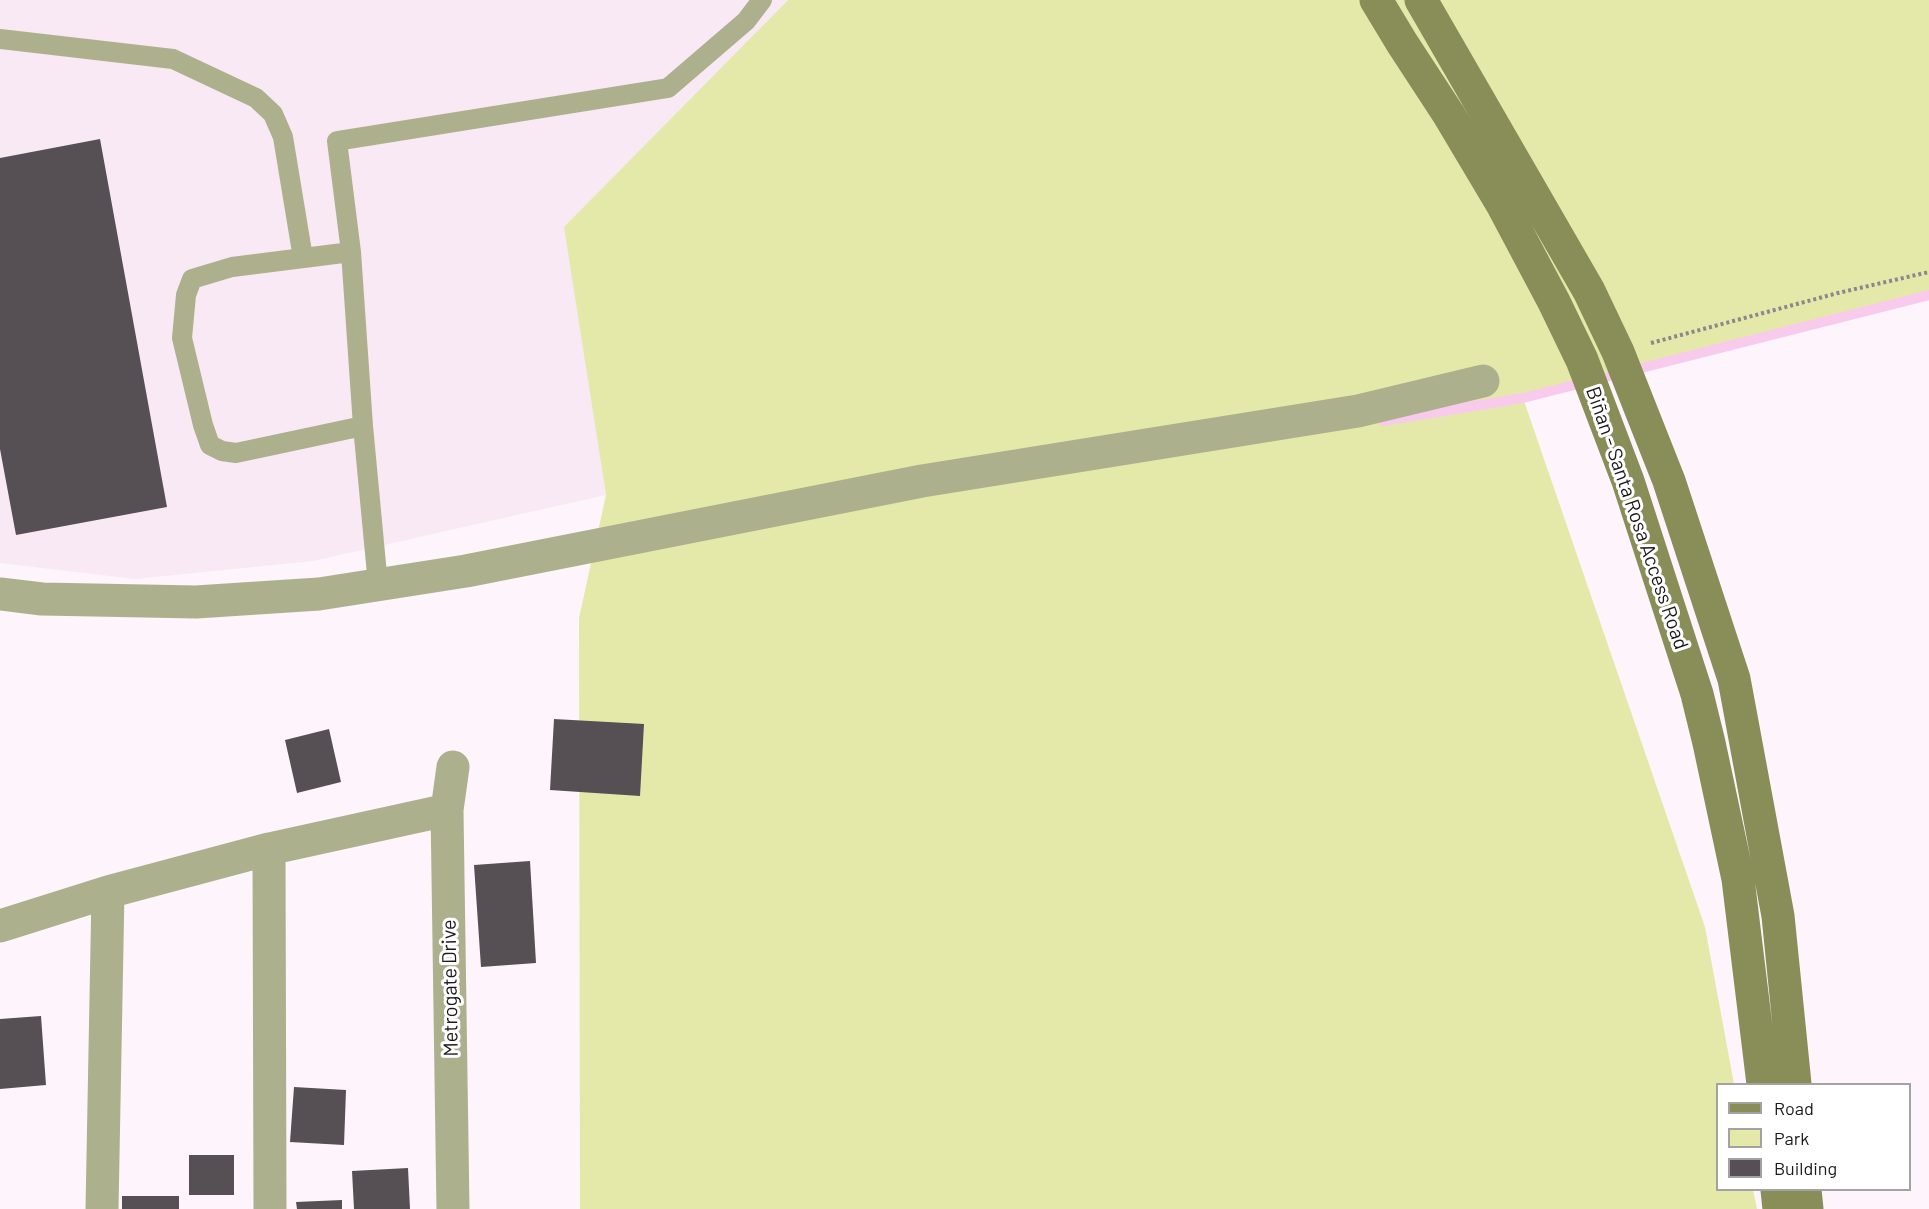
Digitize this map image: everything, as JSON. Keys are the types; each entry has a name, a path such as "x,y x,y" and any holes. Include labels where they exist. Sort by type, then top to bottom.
{"main road":[{"name":"Biñan - Santa Rosa Access Road","path":"1376,0 1502,204 1582,360 1628,481 1697,694 1738,879 1763,1083"},
{"name":"Biñan - Santa Rosa Access Road","path":"1421,0 1589,291 1618,352 1669,482 1734,679 1778,916 1795,1083"},
{"path":"1582,360 1618,352"},
{"path":"1697,694 1734,679"},
{"path":"1777,1191 1779,1209"},
{"path":"1805,1191 1807,1209"}],"street":[{"path":"0,594 42,599 196,602 319,594 536,558 922,481 1358,411 1483,381"},
{"name":"Metrogate Drive","path":"453,767 447,810 453,1209"},
{"path":"0,926 108,892 269,849 447,810"},
{"path":"269,849 270,1209"},
{"path":"102,1209 108,892"}],"lane":[{"path":"378,585 363,426 351,252 337,141 668,88 746,21 762,0"},
{"path":"0,39 173,59 256,98 273,114 283,137 303,258"},
{"path":"351,252 232,267 192,279 186,295 182,339 210,446 236,453 363,426"}],"path":[{"path":"1618,352 1838,293 1929,272"}],"shaded area":[{"path":"0,0 788,0 565,227 606,495 313,561 135,579 0,563"}],"green space":[{"path":"788,0 1929,0 1929,295 1523,398 1705,927 1734,1083 1716,1083 1716,1191 1753,1191 1757,1209 580,1209 579,618 606,495 564,227"}],"building":[{"path":"100,139 167,507 16,535 0,449 0,158"},
{"path":"554,719 644,724 640,796 550,790"},
{"path":"329,729 341,782 297,793 285,740"},
{"path":"530,861 536,963 481,967 474,865"},
{"path":"41,1016 46,1085 0,1089 0,1019"},
{"path":"294,1087 346,1090 344,1145 290,1142"},
{"path":"189,1155 234,1155 234,1195 189,1195"},
{"path":"408,1168 410,1209 354,1209 352,1171"},
{"path":"122,1196 179,1196 179,1209 122,1209"},
{"path":"342,1200 342,1209 297,1209 296,1202"}],"waterway":[{"path":"1383,421 1523,398 1929,295"}]}
